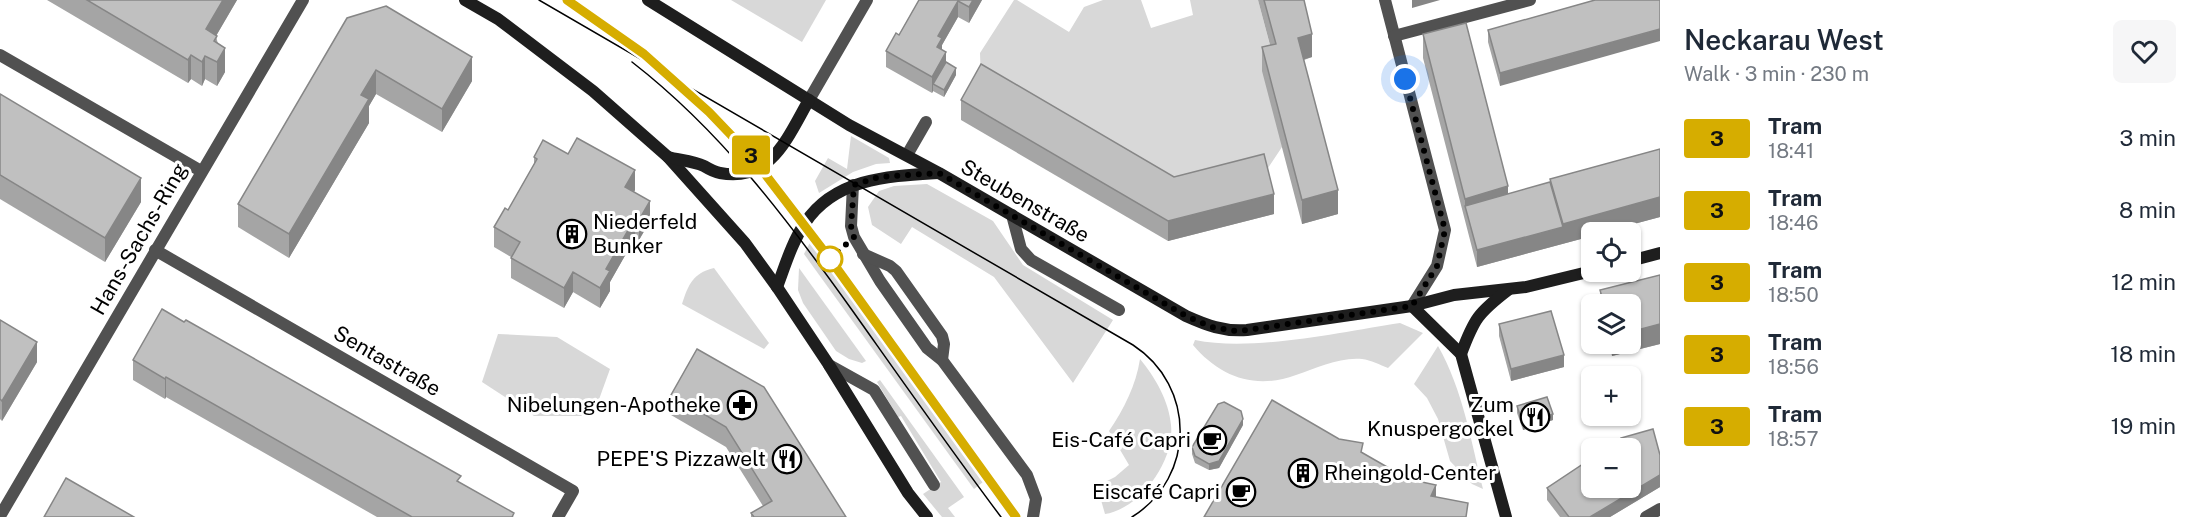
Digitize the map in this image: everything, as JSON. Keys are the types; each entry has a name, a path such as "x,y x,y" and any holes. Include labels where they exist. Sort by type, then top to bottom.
{"street":[{"name":"Hans-Sachs-Ring","path":"0,516 5,495 155,250 303,0"},
{"path":"465,0 498,19 593,91 668,157 745,243 829,365 890,466 927,517"},
{"name":"Steubenstraße","path":"648,0 849,124 939,173 1186,316 1212,327 1235,331 1247,330 1412,306 1454,295 1526,287 1581,273"},
{"path":"668,157 702,165 721,173 740,174 767,163 782,147 867,0"},
{"path":"1385,0 1445,230 1437,266 1412,306 1461,354 1506,517"},
{"path":"1394,36 1530,0"},
{"path":"0,55 201,171"},
{"path":"907,155 926,122"},
{"path":"777,287 804,223 818,207 854,185 879,177 939,173"},
{"path":"854,185 851,226 863,254 927,348 942,360 1027,476 1036,499 1033,517"},
{"path":"1012,215 1021,249 1030,260 1119,310"},
{"name":"Sentastraße","path":"155,250 573,491 558,517"},
{"path":"1641,258 1660,253"},
{"path":"863,254 890,266 896,272 942,336 944,344 942,360"},
{"path":"1461,354 1478,316 1484,308 1509,290"},
{"path":"829,365 874,390 934,485"},
{"path":"1647,517 1660,509"}],"shaded area":[{"path":"731,0 826,0 802,42"},
{"path":"1014,0 1069,32 1084,7 1103,0 1141,0 1151,28 1193,15 1190,0 1258,0 1276,68 1282,147 1264,174 1174,197 981,84 980,53"},
{"path":"851,136 889,158 890,163 876,164 853,172 819,193 815,181 828,158 847,169"},
{"path":"927,184 993,221 1023,265 1113,320 1073,383 994,277 912,227 901,244 872,225 868,207 879,191 894,186"},
{"path":"816,231 992,475 974,489 804,254"},
{"path":"714,268 769,343 764,349 682,304 692,281 701,273"},
{"path":"799,268 866,361 862,363 849,359 836,351 803,303 798,290"},
{"path":"1400,323 1423,333 1388,368 1372,361 1353,359 1266,381 1253,381 1227,373 1203,356 1193,345 1195,340 1243,344 1269,342"},
{"path":"498,334 557,337 610,369 593,416 534,416 482,382"},
{"path":"1438,346 1460,398 1483,489 1472,484 1450,461 1438,419 1427,398 1414,384"},
{"path":"1140,359 1156,381 1164,398 1170,416 1171,439 1161,468 1153,481 1131,503 1105,514 1097,486 1115,477 1129,465 1109,431 1129,396"},
{"path":"880,380 964,497 948,508 955,517 942,517 923,494 941,482 901,416 898,417 877,382"}],"building":[{"path":"87,0 223,0 206,29 217,36 214,41 225,48 217,62 205,56 202,62 191,55 188,60"},
{"path":"919,0 973,0 969,7 958,1 938,36 942,38 937,47 946,52 932,77 886,51 896,33 899,35"},
{"path":"1264,0 1304,0 1312,34 1298,38 1338,190 1302,200 1262,47 1276,44"},
{"path":"1595,0 1660,0 1660,29 1500,73 1488,30"},
{"path":"386,6 472,57 442,109 376,70 361,95 369,99 289,234 238,204 347,18"},
{"path":"1466,23 1508,186 1465,199 1423,34"},
{"path":"946,62 956,68 944,90 933,84"},
{"path":"981,64 1174,177 1264,154 1274,194 1168,221 961,100"},
{"path":"0,94 141,178 105,238 0,175"},
{"name":"Niederfeld Bunker","path":"577,138 635,170 625,187 650,201 639,220 635,218 606,269 610,271 600,288 573,272 564,288 511,258 520,242 494,227 505,208 508,210 537,159 534,157 543,140 568,154"},
{"path":"1660,149 1660,197 1563,224 1550,179"},
{"path":"1550,182 1563,227 1477,250 1465,206"},
{"path":"1660,275 1660,324 1641,329 1641,294 1601,294 1600,290 1641,282 1641,280"},
{"path":"162,309 184,322 186,320 461,476 457,481 514,513 512,517 412,517 133,360"},
{"path":"1551,311 1564,355 1511,369 1499,324"},
{"path":"0,320 37,342 2,401 0,399"},
{"path":"697,349 764,387 846,517 754,517 751,513 772,501 726,427 671,395"},
{"name":"Zum Knuspergockel","path":"1547,397 1553,414 1523,424 1517,406"},
{"name":"Rheingold-Center","path":"1272,400 1339,439 1363,443 1361,452 1408,479 1436,485 1431,496 1468,503 1466,517 1204,517"},
{"path":"1224,402 1241,411 1243,419 1219,461 1209,464 1195,456 1192,447 1218,404"},
{"path":"1653,429 1660,455 1660,475 1641,486 1641,438 1621,438"},
{"path":"1581,465 1581,498 1622,498 1590,517 1569,517 1547,488"},
{"path":"66,478 134,517 44,517"}],"tram line":[{"path":"539,0 1133,345 1154,363 1168,384 1177,407 1180,431 1177,456 1168,479 1153,500 1132,517"},
{"path":"567,0 636,48"},
{"name":"3","path":"567,0 596,18 644,54 709,112 752,157 804,223 1016,517"},
{"path":"632,62 695,117 724,147 777,210 828,276 1001,517"},
{"path":"693,97 739,143 802,220 1016,517"}],"place":[{"name":"Niederfeld Bunker","path":"572,234"},
{"name":"Nibelungen-Apotheke","path":"742,405"},
{"name":"Zum Knuspergockel","path":"1535,417"},
{"name":"Eis-Café Capri","path":"1212,440"},
{"name":"PEPE'S Pizzawelt","path":"787,459"},
{"name":"Rheingold-Center","path":"1303,473"},
{"name":"Eiscafé Capri","path":"1241,492"}],"route":[{"path":"830,259 854,237 851,226 854,185 879,177 939,173 1186,316 1212,327 1235,331 1247,330 1412,306 1437,266 1445,230 1405,79"}]}
